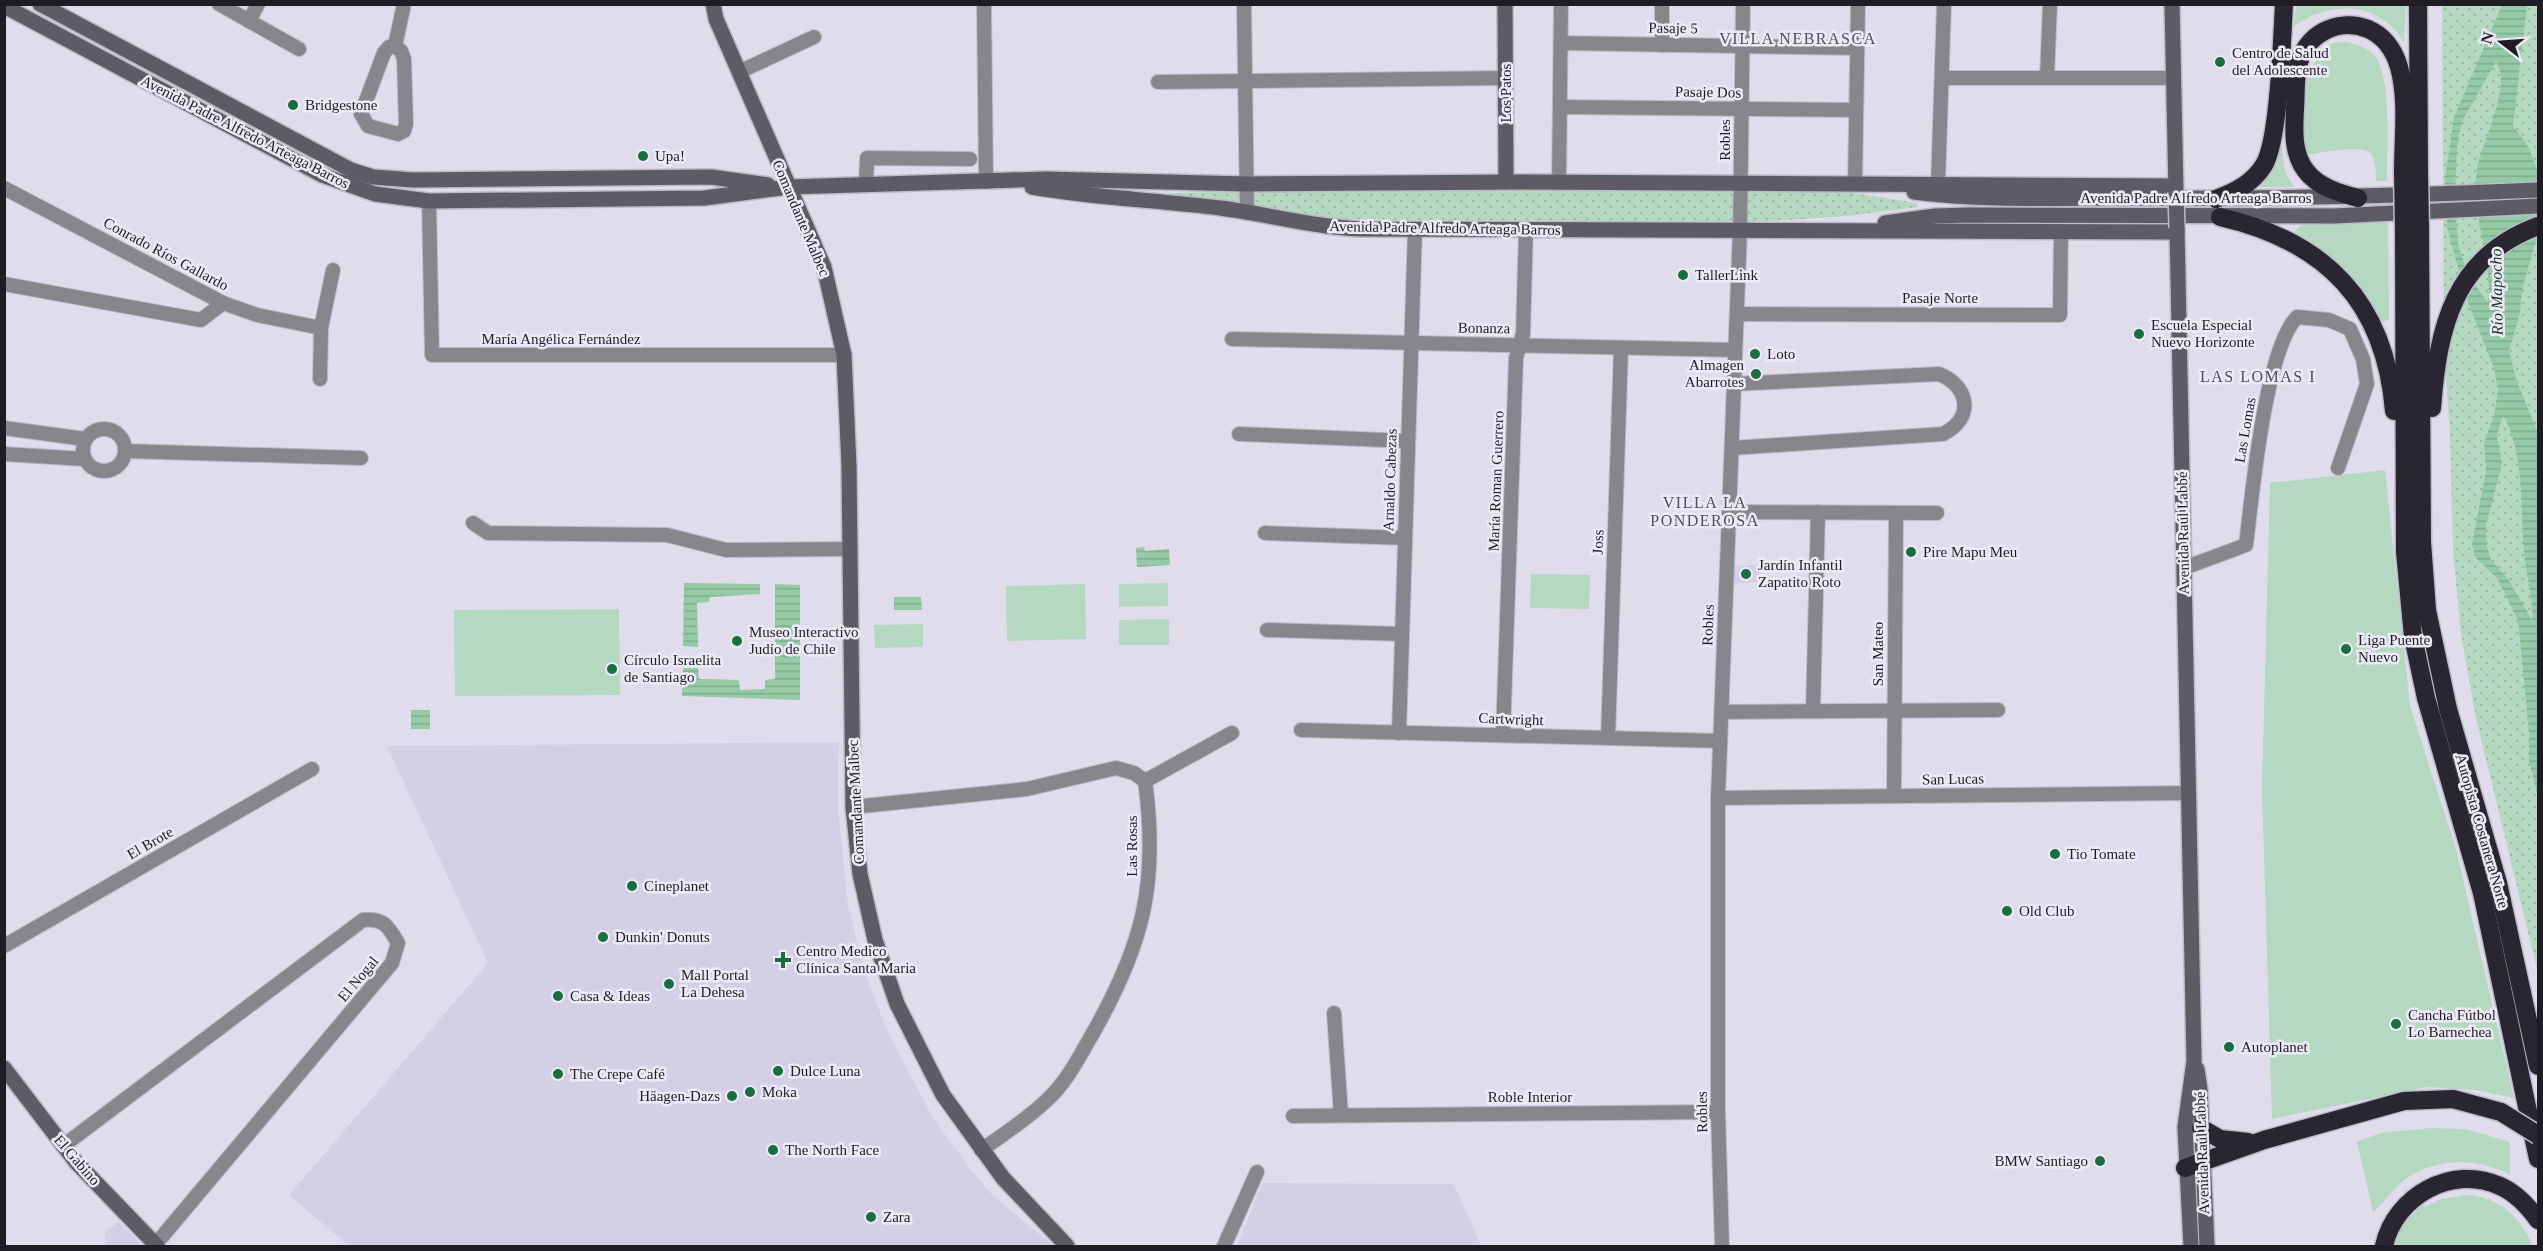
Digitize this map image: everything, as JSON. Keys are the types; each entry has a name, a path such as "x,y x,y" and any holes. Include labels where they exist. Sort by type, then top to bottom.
{"highway":[{"path":"2216,199 2252,180 2270,154 2284,4"},
{"path":"2418,4 2411,172 2422,505"},
{"path":"2358,198 2331,189 2313,178 2302,165 2296,147 2298,66 2311,41 2325,30 2342,25 2359,26 2375,33 2391,48 2401,75 2411,172"},
{"path":"2220,217 2262,228 2306,250 2342,279 2364,308 2379,338 2388,367 2404,512"},
{"path":"2422,505 2438,344 2457,295 2472,273 2492,253 2519,234 2538,226"},
{"path":"2404,512 2412,229"},
{"name":"Autopista Costanera Norte","path":"2422,505 2424,580 2436,661 2498,883 2538,1066"},
{"name":"Autopista Costanera Norte","path":"2404,512 2406,579 2419,668 2482,893 2538,1159"},
{"path":"2193,1164 2264,1140 2370,1109 2404,1101 2436,1098 2470,1102 2501,1112 2538,1135"},
{"path":"2201,1128 2220,1139 2229,1141 2264,1140"},
{"path":"2384,1246 2393,1223 2407,1204 2425,1190 2453,1179 2480,1180 2500,1186 2526,1204 2538,1220"}],"main road":[{"name":"Avenida Padre Alfredo Arteaga Barros","path":"40,4 351,170 373,177 495,180 711,177 789,187"},
{"name":"Los Patos","path":"1505,4 1506,182"},
{"name":"Avenida Raúl Labbé","path":"2172,4 2194,1061 2184,1127 2193,1164 2207,1246"},
{"name":"Avenida Padre Alfredo Arteaga Barros","path":"4,6 322,175 375,194 429,201 704,198 789,187 1085,180 1247,184 1506,182 1938,184 2176,189"},
{"name":"Comandante Malbec","path":"715,12 824,267 844,355 854,807 867,908 897,1004 937,1085 981,1150 1026,1205 1067,1246"},
{"name":"Avenida Padre Alfredo Arteaga Barros","path":"1002,181 1083,195 1247,213 1326,227 2177,230"},
{"name":"Avenida Padre Alfredo Arteaga Barros","path":"1855,184 1954,196 2358,198 2410,203 2538,206"},
{"name":"Avenida Padre Alfredo Arteaga Barros","path":"1856,230 1935,216 2334,216 2410,203 2538,190"},
{"name":"Avenida Raúl Labbé","path":"2191,1246 2193,1164 2201,1128 2200,1089 2194,1061"},
{"name":"El Gabino","path":"4,1068 63,1146 156,1246"}],"street":[{"path":"219,4 299,49"},
{"path":"249,21 258,4"},
{"path":"395,46 404,4"},
{"path":"703,4 715,12"},
{"path":"984,4 986,182"},
{"path":"1244,4 1247,213"},
{"path":"1559,182 1561,4"},
{"path":"1662,4 1662,45"},
{"name":"Robles","path":"1722,1246 1718,1112 1718,798 1740,229 1743,4"},
{"path":"1855,184 1858,4"},
{"path":"1938,184 1944,4"},
{"path":"2047,78 2050,4"},
{"path":"740,72 814,37"},
{"name":"Pasaje 5","path":"1561,43 1857,48"},
{"path":"395,46 401,51 404,59 405,124 404,131 398,134 368,126 361,114 384,53 389,47 395,46"},
{"path":"1158,82 1245,83 1505,78"},
{"path":"1942,78 2173,78"},
{"name":"Pasaje Dos","path":"1560,107 1856,110"},
{"path":"866,185 867,158 970,159"},
{"name":"Conrado Ríos Gallardo","path":"4,188 222,303 257,315 321,328"},
{"name":"María Angélica Fernández","path":"429,201 432,356 844,355"},
{"name":"Arnaldo Cabezas","path":"1399,732 1415,229"},
{"name":"María Roman Guerrero","path":"1503,735 1516,358 1523,334 1526,229"},
{"name":"Pasaje Norte","path":"1737,314 2060,315 2061,231"},
{"path":"320,379 321,328 333,270"},
{"path":"4,284 201,320 222,303"},
{"name":"Las Lomas","path":"2184,568 2246,545 2254,477 2271,379 2289,325 2297,317 2329,320 2350,330 2364,359 2367,384 2338,468"},
{"name":"Bonanza","path":"1232,339 1735,350"},
{"name":"Joss","path":"1608,738 1621,348"},
{"path":"1732,448 1943,434 1964,414 1965,404 1960,389 1952,379 1939,374 1734,384"},
{"path":"4,428 85,439"},
{"path":"100,428 112,430 122,438 125,451 120,464 108,471 94,469 84,459 82,453 85,439 100,428"},
{"path":"1239,434 1408,441"},
{"path":"125,451 361,458"},
{"path":"4,454 84,459"},
{"path":"1729,512 1937,513"},
{"path":"1813,711 1818,512"},
{"name":"San Mateo","path":"1894,796 1896,513"},
{"path":"472,523 488,533 667,535 726,549 850,549"},
{"path":"1266,533 1405,538"},
{"path":"1267,630 1402,634"},
{"path":"1722,712 1998,710"},
{"name":"Cartwright","path":"1301,730 1720,741"},
{"path":"854,807 1027,789 1116,768 1134,773 1145,781 1232,733"},
{"name":"El Brote","path":"4,946 312,769"},
{"name":"Las Rosas","path":"981,1150 1047,1100 1071,1072 1122,978 1140,931 1150,874 1150,821 1145,781"},
{"name":"San Lucas","path":"1718,798 2189,793"},
{"name":"El Nogal","path":"63,1146 363,920 381,920 387,924 398,943 392,963 156,1246"},
{"path":"1334,1013 1341,1115"},
{"name":"Roble Interior","path":"1293,1116 1718,1112"},
{"path":"1224,1246 1257,1172"}],"shaded area":[{"path":"2296,5 2406,5 2404,42 2393,28 2381,19 2368,12 2353,9 2323,12 2294,26"},
{"path":"2442,5 2538,5 2538,973 2476,718 2461,634 2453,551 2450,432 2444,351"},
{"path":"2347,42 2369,50 2380,67 2386,98 2387,181 2376,181 2373,159 2365,150 2349,149 2304,155 2305,93 2313,65 2332,43"},
{"path":"2281,141 2285,172 2294,187 2259,187 2264,183"},
{"path":"1319,189 1848,192 1917,203 1918,207 1847,216 1758,222 1306,219 1139,194"},
{"path":"2388,221 2389,320 2380,322 2353,282 2331,263 2291,235 2301,225"},
{"path":"2385,470 2410,706 2456,849 2514,1098 2475,1090 2427,1087 2272,1119 2262,789 2270,483"},
{"name":"Jardín Infantil Zapatito Roto","path":"1760,565 1761,582 1731,584 1730,566"},
{"path":"1531,574 1590,575 1589,609 1530,608"},
{"path":"1168,583 1168,606 1119,607 1119,584"},
{"path":"1085,584 1086,639 1007,641 1006,586"},
{"path":"619,609 620,695 455,696 454,610"},
{"path":"1169,619 1169,645 1119,645 1119,620"},
{"path":"923,624 923,647 875,648 874,625"},
{"name":"Mall Portal La Dehesa","path":"839,742 838,807 848,905 864,969 887,1031 933,1118 972,1171 993,1196 1054,1246 349,1246 289,1195 488,963 387,746"},
{"path":"2431,1128 2465,1129 2510,1142 2510,1175 2483,1165 2455,1162 2441,1164 2414,1174 2402,1182 2373,1212 2357,1142 2380,1133"},
{"path":"1262,1183 1454,1184 1481,1246 1237,1246"},
{"path":"2464,1195 2488,1199 2498,1204 2514,1217 2533,1246 2395,1246 2402,1226 2422,1205 2425,1207 2441,1199"},
{"path":"118,1222 143,1246 105,1246 105,1233"}],"water":[{"name":"Río Mapocho","path":"2502,5 2527,5 2513,126 2529,148 2538,172 2538,233 2522,290 2520,313 2509,351 2516,379 2538,433 2538,797 2529,761 2529,732 2518,620 2497,578 2475,557 2472,544 2486,471 2484,442 2494,416 2498,390 2494,368 2466,297 2447,227 2445,178 2454,117","holes":["2496,62 2500,72 2499,99 2477,169 2476,186 2476,203 2489,286 2488,303 2467,273 2458,244 2455,200 2457,146 2462,121","2502,417 2505,418 2511,434 2519,466 2524,551 2532,620 2508,579 2491,560 2487,547 2486,525 2502,464 2497,436"]},
{"path":"1144,547 1145,551 1169,549 1170,565 1137,567 1136,548"},
{"path":"684,583 760,584 760,594 710,597 709,602 697,603 698,647 683,646"},
{"path":"775,584 800,585 800,700 682,696 683,668 698,668 699,679 739,680 740,690 765,689 765,680 775,679"},
{"path":"894,597 921,597 922,610 894,610"},
{"path":"411,710 430,710 430,729 411,729"}],"place":[{"name":"Centro de Salud del Adolescente","path":"2220,62"},
{"name":"Bridgestone","path":"293,105"},
{"name":"Upa!","path":"643,156"},
{"name":"TallerLink","path":"1683,275"},
{"name":"Escuela Especial Nuevo Horizonte","path":"2139,334"},
{"name":"Loto","path":"1755,354"},
{"name":"Almagen Abarrotes","path":"1756,374"},
{"name":"Pire Mapu Meu","path":"1911,552"},
{"name":"Jardín Infantil Zapatito Roto","path":"1746,574"},
{"name":"Museo Interactivo Judío de Chile","path":"737,641"},
{"name":"Liga Puente Nuevo","path":"2346,649"},
{"name":"Círculo Israelita de Santiago","path":"612,669"},
{"name":"Tio Tomate","path":"2055,854"},
{"name":"Cineplanet","path":"632,886"},
{"name":"Old Club","path":"2007,911"},
{"name":"Dunkin' Donuts","path":"603,937"},
{"name":"Centro Medico Clínica Santa Maria","path":"783,960"},
{"name":"Mall Portal La Dehesa","path":"669,984"},
{"name":"Casa & Ideas","path":"558,996"},
{"name":"Cancha Fútbol Lo Barnechea","path":"2396,1024"},
{"name":"Autoplanet","path":"2229,1047"},
{"name":"Dulce Luna","path":"778,1071"},
{"name":"The Crepe Café","path":"558,1074"},
{"name":"Moka","path":"750,1092"},
{"name":"Häagen-Dazs","path":"732,1096"},
{"name":"The North Face","path":"773,1150"},
{"name":"BMW Santiago","path":"2100,1161"},
{"name":"Zara","path":"871,1217"}],"district":[{"name":"VILLA NEBRASCA","path":"1798,38"},
{"name":"LAS LOMAS I","path":"2258,376"},
{"name":"VILLA LA PONDEROSA","path":"1705,511"}]}
